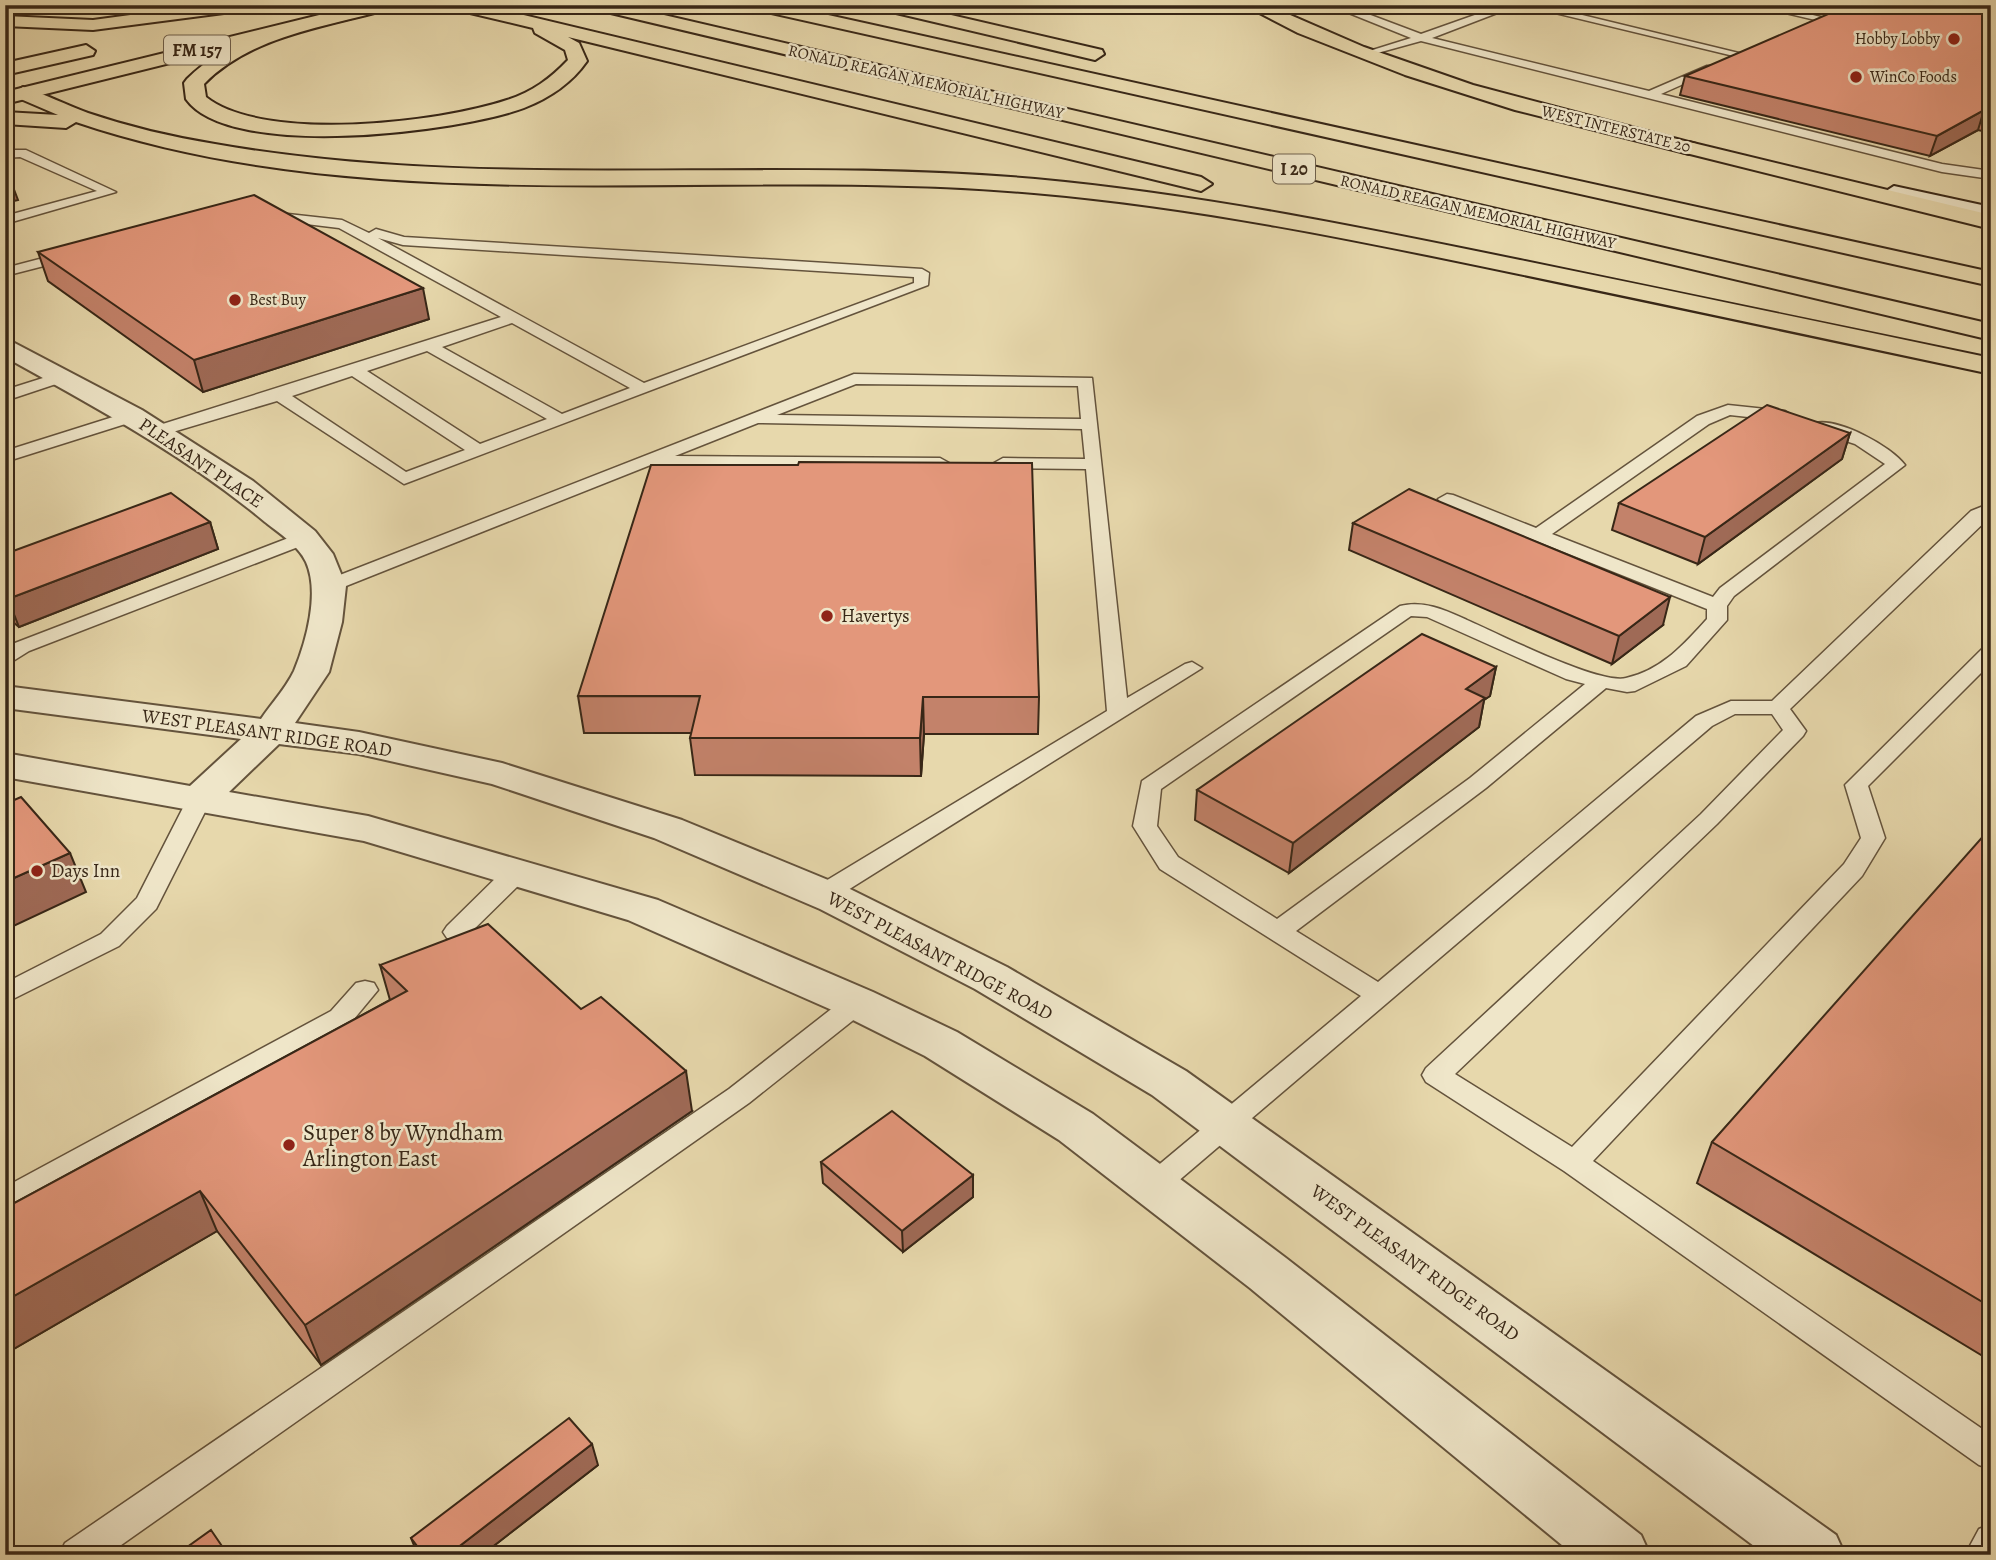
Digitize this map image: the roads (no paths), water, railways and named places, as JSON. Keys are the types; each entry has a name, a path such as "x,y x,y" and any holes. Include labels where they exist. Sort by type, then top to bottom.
{"main road":[{"path":"5,21 93,25 247,5"},
{"name":"FM 157","path":"135,38 268,5"},
{"path":"459,5 803,86 1606,285"},
{"name":"RONALD REAGAN MEMORIAL HIGHWAY","path":"598,5 1991,332"},
{"name":"RONALD REAGAN MEMORIAL HIGHWAY","path":"758,5 1991,279"},
{"path":"885,5 1110,58"},
{"name":"WEST INTERSTATE 20","path":"1252,5 1367,55 1496,98 1689,148"},
{"path":"377,7 268,40 219,60 194,83 196,99 216,114 253,124 317,131 405,126 489,111 527,100 555,86 571,75 578,61 573,47 555,35 523,22"},
{"name":"FM 157","path":"11,92 377,7"},
{"path":"5,69 109,45"},
{"path":"11,92 75,117 131,134"},
{"path":"1264,96 1499,156 1814,225 1900,258"},
{"path":"5,118 55,120 306,165 379,172 600,178 868,176 1061,189 1264,216 1991,366"},
{"path":"1689,148 1991,222"}],"street":[{"name":"WEST INTERSTATE 20","path":"1689,148 1991,214"},
{"name":"PLEASANT PLACE","path":"5,346 144,424 242,487 304,538 322,561 329,586 325,622 311,671 271,731 200,798"},
{"name":"WEST PLEASANT RIDGE ROAD","path":"5,697 359,743 502,775 668,830 823,894 991,978 1169,1083 1815,1555"},
{"path":"5,765 368,829 643,910 857,1003 941,1044 1076,1127 1268,1272 1620,1555"}],"lane":[{"path":"1334,5 1421,38 1942,168 1991,176"},
{"path":"1367,55 1513,5"},
{"path":"1527,5 1747,53"},
{"path":"1756,5 1829,18"},
{"path":"1807,27 1829,18"},
{"path":"1650,95 1747,53"},
{"path":"5,153 22,153 109,192 5,220"},
{"path":"256,214 342,224 403,241 922,273 921,285 404,479 279,395"},
{"path":"342,224 643,390"},
{"path":"5,272 85,251"},
{"path":"5,457 279,395 513,318"},
{"path":"429,346 561,420"},
{"path":"354,370 479,451"},
{"path":"5,396 62,376"},
{"path":"329,586 854,379 1086,381 1118,713"},
{"path":"1380,995 1169,863 1145,826 1150,786 1407,610 1430,611 1573,675 1627,686 1679,662 1717,620 1717,606 1727,592 1896,465 1883,450 1862,439 1774,412 1728,410 1703,421 1539,534"},
{"path":"752,419 1090,424"},
{"path":"648,460 955,463"},
{"path":"982,463 1094,464"},
{"path":"1447,499 1717,606"},
{"path":"1153,1186 1704,721 1731,707 1778,708 1978,515 1991,508"},
{"path":"5,660 22,647 304,538"},
{"path":"1574,1164 1853,870 1873,838 1856,785 1991,651"},
{"path":"823,894 1192,668"},
{"path":"1278,931 1478,783 1601,681"},
{"path":"1778,708 1795,731 1699,828 1436,1075 1574,1164 1991,1454"},
{"path":"5,994 110,940 147,903 200,798"},
{"path":"456,932 516,873"},
{"path":"5,1201 340,1018 365,990"},
{"path":"77,1555 739,1096 857,1003"},
{"path":"1983,1555 1991,1542"}],"place":[{"name":"Hobby Lobby","path":"1954,39"},
{"name":"WinCo Foods","path":"1856,77"},
{"name":"Best Buy","path":"235,300"},
{"name":"Havertys","path":"827,616"},
{"name":"Days Inn","path":"37,871"},
{"name":"Super 8 by Wyndham Arlington East","path":"289,1145"}]}
